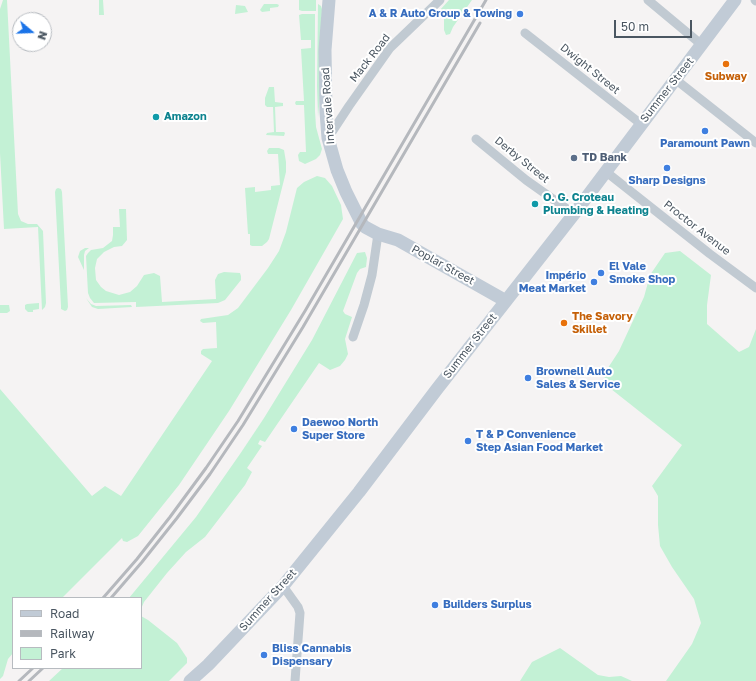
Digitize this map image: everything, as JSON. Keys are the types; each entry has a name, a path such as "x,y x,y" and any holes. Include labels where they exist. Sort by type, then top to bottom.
{"main road":[{"name":"Intervale Road","path":"329,0 324,57 328,138 337,170 362,224 378,234"},
{"name":"Summer Street","path":"190,681 283,586 359,492 574,214 735,0"},
{"name":"Poplar Street","path":"378,234 398,240 506,300"}],"street":[{"name":"Mack Road","path":"328,138 348,106 390,48 440,0"},
{"path":"648,0 702,45"},
{"name":"Dwight Street","path":"526,33 641,124"},
{"path":"675,79 756,143"},
{"name":"Derby Street","path":"476,138 526,180 574,214"},
{"name":"Proctor Avenue","path":"605,171 756,288"},
{"path":"353,337 372,275 378,234"},
{"path":"283,586 298,607 300,613 295,681"}],"green space":[{"path":"3,0 7,0 18,214 21,221 28,224 37,224 43,231 46,303 42,310 38,227 4,229 0,153 0,9"},
{"path":"99,0 103,0 104,15 99,15"},
{"path":"299,0 316,0 316,11 299,10"},
{"path":"449,0 472,0 453,27 450,34 446,35 444,30 444,19 440,16 440,10"},
{"path":"264,4 279,5 278,7 270,8 270,11 262,12 260,10"},
{"path":"318,4 322,9 318,117 317,86"},
{"path":"236,5 245,6 248,12 235,14"},
{"path":"315,14 315,111 316,127 322,149 320,155 316,159 305,164 299,161 298,155 300,152 306,152 304,105 296,105 295,103 296,101 304,101 301,49 311,48 311,40 301,40 299,15"},
{"path":"269,87 274,87 275,102 283,103 283,106 275,107 276,132 284,132 284,136 266,135 267,133 274,132 273,107 267,107 265,105 265,98"},
{"path":"269,148 279,148 284,150 286,172 269,239 262,246 252,246 250,245 250,234 248,234 245,188 255,187 255,192 271,190 271,186 280,185 278,154 268,154 267,151"},
{"path":"317,176 325,178 332,186 341,205 343,219 291,310 229,411 179,485 138,536 127,542 123,541 122,538 63,597 12,597 12,654 8,659 3,676 0,679 0,389 92,496 105,486 121,496 212,361 201,354 201,351 203,349 217,348 216,322 203,323 200,321 201,319 228,315 238,308 279,251 286,232 297,188 304,182"},
{"path":"58,188 61,189 62,192 68,307 65,311 61,309 55,192"},
{"path":"119,209 126,209 127,240 122,246 114,247 104,252 97,259 95,268 96,280 106,291 119,295 130,292 137,286 144,275 154,273 160,276 162,302 216,299 215,280 218,274 224,272 240,273 241,280 225,300 218,303 136,307 136,302 94,303 88,293 86,256 91,250 103,248 112,241 113,227 120,227"},
{"path":"85,248 89,248 85,251 84,255 84,270 78,257 80,251"},
{"path":"680,251 711,275 707,305 707,324 739,352 749,347 756,329 756,681 666,681 692,644 701,623 694,599 672,567 660,546 658,496 652,486 682,445 606,385 604,374 619,351 644,297 650,275 665,253"},
{"path":"365,252 367,258 366,267 360,269 357,273 343,311 345,314 352,317 345,339 348,354 345,360 340,366 330,370 319,363 265,442 260,440 258,444 262,446 247,468 252,472 245,485 205,537 186,552 167,573 142,607 142,597 130,597 196,517 264,418 312,340 357,253"},
{"path":"86,298 91,304 96,306 131,305 132,307 98,309 92,307"},
{"path":"39,303 39,309 33,310 33,312 28,312 25,309 25,305 27,304"},
{"path":"0,305 9,305 10,311 7,313 0,313"},
{"path":"142,617 177,643 187,658 187,663 169,681 49,681 62,669 142,669"},
{"path":"560,648 598,675 609,677 621,676 632,681 520,681 532,662"}],"railway":[{"path":"104,597 137,559 170,517 238,421 305,311 486,0"},
{"path":"112,597 177,518 210,474 243,425 303,327 480,23"},
{"path":"19,681 32,669"},
{"path":"29,681 42,669"}],"place":[{"name":"A & R Auto Group & Towing","path":"520,14"},
{"name":"Subway","path":"726,64"},
{"name":"Amazon","path":"156,117"},
{"name":"Paramount Pawn","path":"705,131"},
{"name":"TD Bank","path":"574,158"},
{"name":"Sharp Designs","path":"667,168"},
{"name":"O. G. Croteau Plumbing & Heating","path":"535,204"},
{"name":"El Vale Smoke Shop","path":"601,273"},
{"name":"Império Meat Market","path":"594,282"},
{"name":"The Savory Skillet","path":"564,323"},
{"name":"Brownell Auto Sales & Service","path":"528,378"},
{"name":"Daewoo North Super Store","path":"294,429"},
{"name":"T & P Convenience Step Asian Food Market","path":"468,441"},
{"name":"Builders Surplus","path":"435,605"},
{"name":"Bliss Cannabis Dispensary","path":"264,655"}]}
